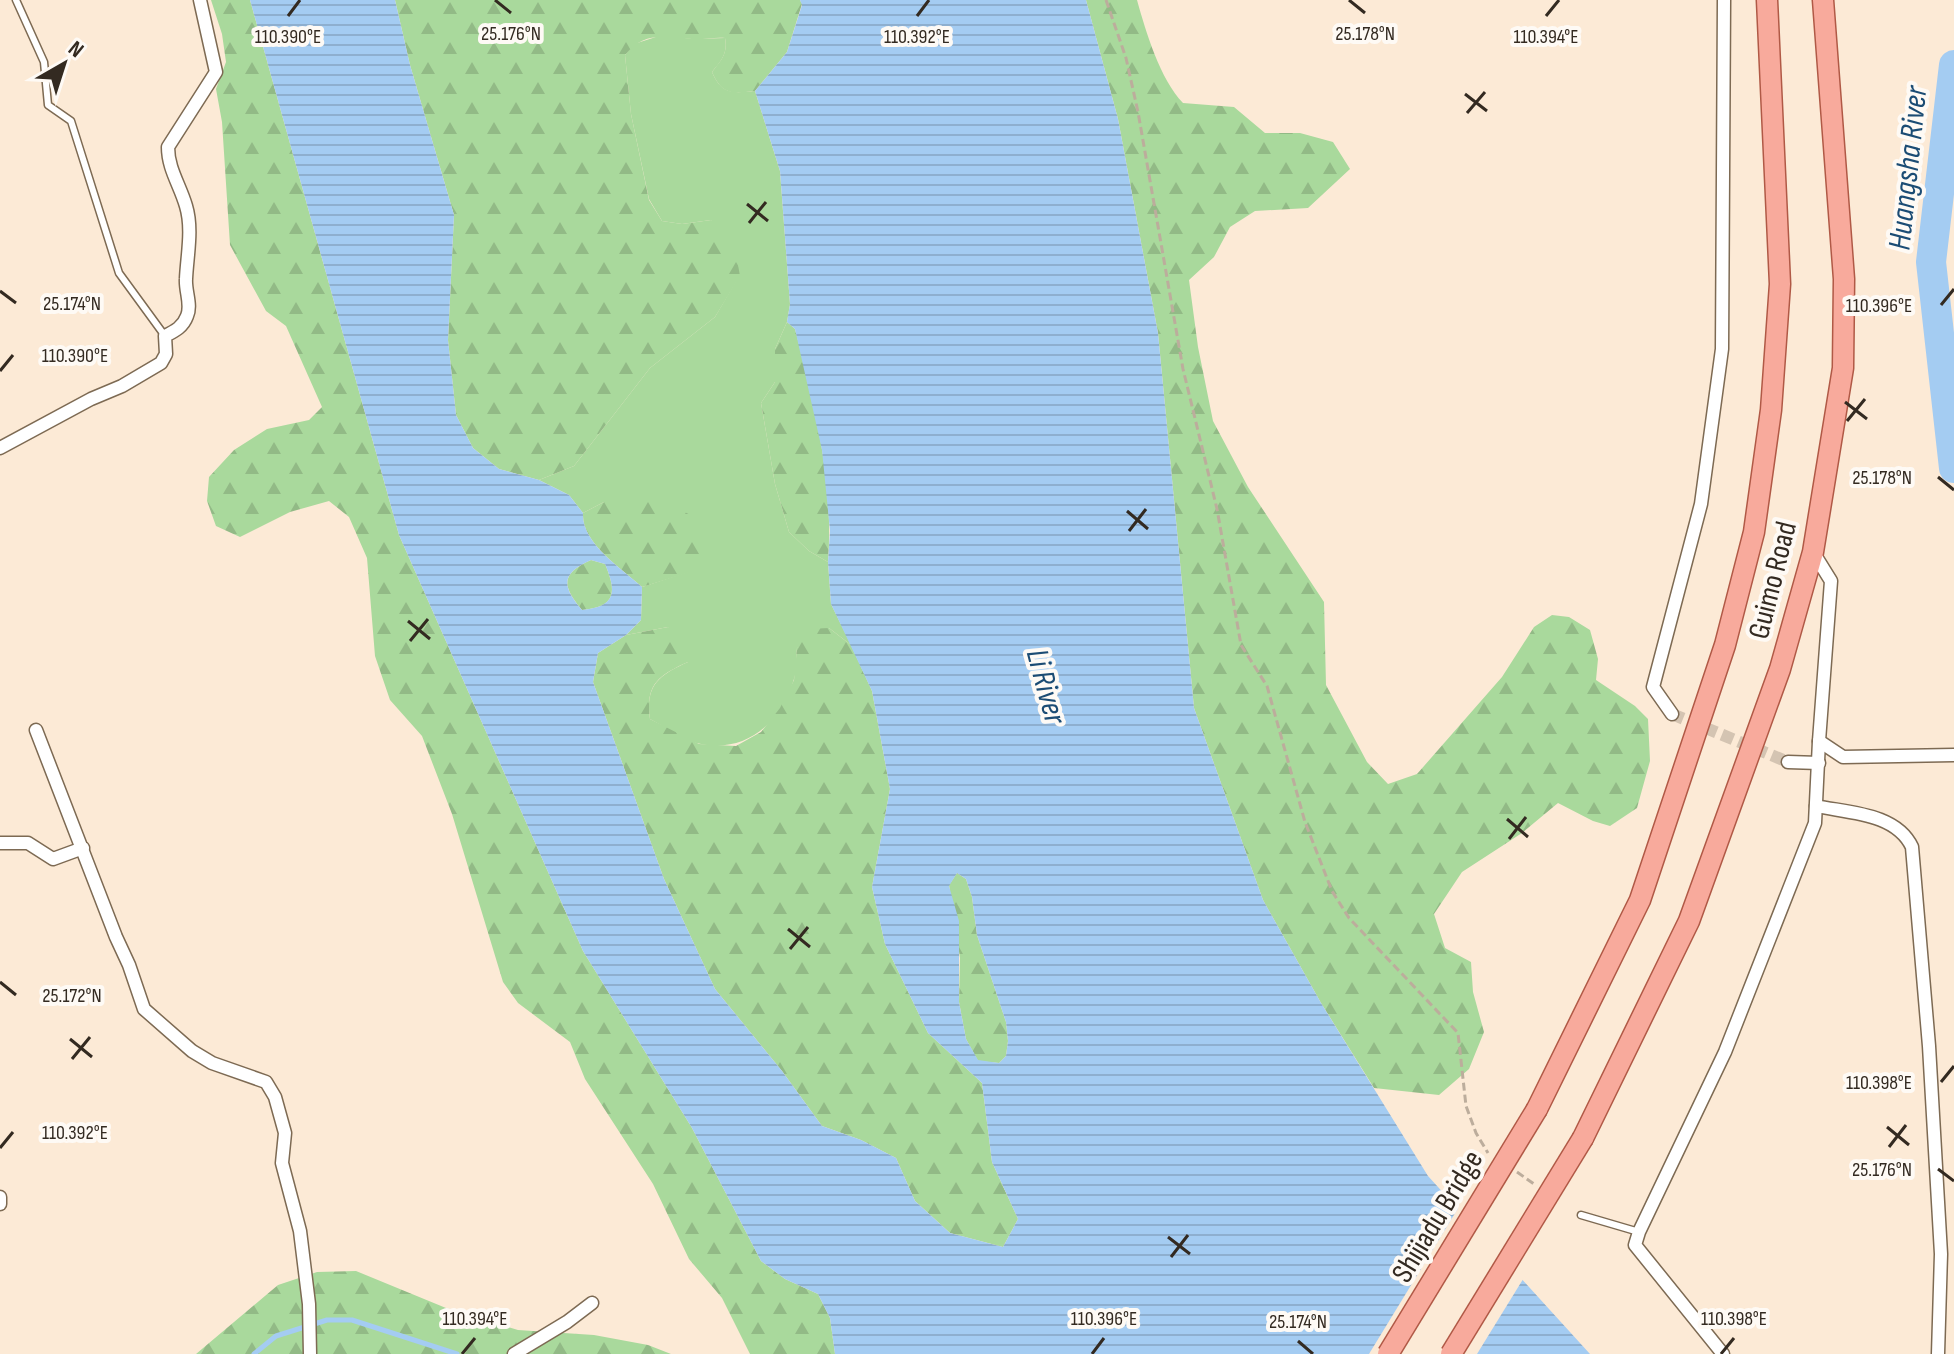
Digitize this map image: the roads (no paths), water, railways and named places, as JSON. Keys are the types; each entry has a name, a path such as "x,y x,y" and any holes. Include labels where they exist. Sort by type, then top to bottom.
{"main road":[{"name":"Guimo Road","path":"1537,1109 1640,900 1725,645 1754,532 1771,410 1780,284 1767,0"},
{"name":"Guimo Road","path":"1451,1354 1583,1138 1689,921 1780,669 1813,552 1843,368 1844,279 1823,0"},
{"name":"Shijiadu Bridge","path":"1388,1354 1537,1109"}],"street":[{"path":"0,448 161,363 166,354 165,336 176,331 186,320 189,311 186,281 189,253 187,208 168,162 168,147 216,72 200,0"},
{"path":"1672,714 1653,687 1701,504 1722,349 1724,0"},
{"path":"1723,1354 1635,1245 1725,1052 1815,823 1831,581 1813,552"},
{"path":"36,730 144,1009 192,1051 212,1063 266,1082 275,1097 285,1133 282,1163 300,1231 309,1304 309,1349"},
{"path":"1819,741 1843,757 1954,755"},
{"path":"1788,762 1819,763"},
{"path":"1816,806 1886,821 1905,832 1912,847 1929,1046 1941,1254 1938,1354"},
{"path":"0,843 28,843 53,859 83,848"},
{"path":"0,1197 0,1204"},
{"path":"514,1353 567,1322 592,1303"}],"lane":[{"path":"16,0 44,62 48,105 71,121 119,273 165,336"},
{"path":"1581,1215 1639,1232"}],"water":[{"name":"Li River","path":"250,0 395,0 410,65 454,215 448,340 456,415 473,448 499,469 539,480 569,495 583,513 584,524 596,545 642,587 641,620 626,635 598,653 593,682 664,879 715,989 822,1126 861,1140 896,1158 915,1201 950,1233 1003,1247 1018,1219 992,1162 982,1083 928,1033 885,944 872,887 890,789 872,691 831,604 828,562 830,531 822,450 795,329 787,322 790,304 780,171 755,91 787,52 802,5 800,0 1086,0 1118,119 1158,333 1194,708 1263,900 1321,1003 1428,1176 1590,1354 835,1354 830,1318 818,1294 785,1279 761,1261 692,1128 583,951 399,535","holes":["591,560 605,564 611,596 602,605 582,610 571,594 567,581 574,570","957,873 966,879 972,897 977,935 1006,1022 1006,1056 999,1063 978,1060 966,1039 959,1002 959,921 949,886"]}],"waterway":[{"name":"Huangsha River","path":"1954,65 1931,262 1954,468"},
{"path":"254,1354 276,1336 327,1320 352,1320 457,1354"}],"tunnel":[{"path":"1672,714 1788,762"}]}
